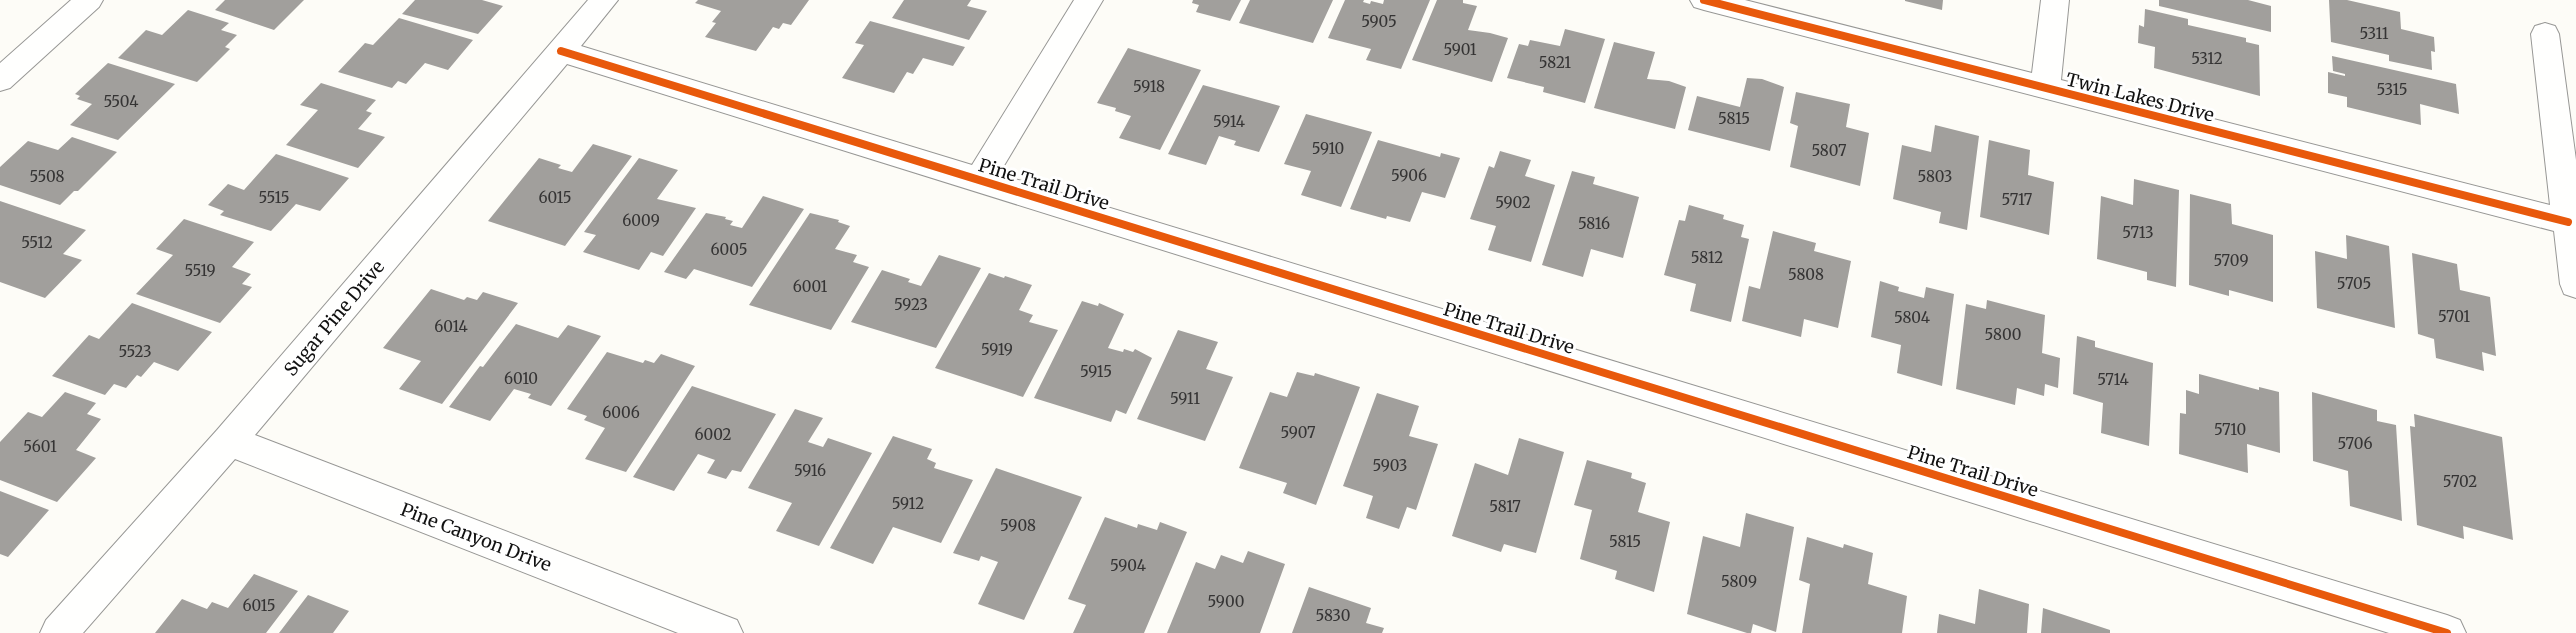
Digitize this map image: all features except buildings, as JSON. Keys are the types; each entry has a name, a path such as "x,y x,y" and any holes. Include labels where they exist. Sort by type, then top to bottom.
{"street":[{"path":"0,80 89,0"},
{"name":"Sugar Pine Drive","path":"59,633 229,441 604,0"},
{"path":"979,180 1089,0"},
{"name":"Twin Lakes Drive","path":"1704,0 2568,222"},
{"path":"2045,88 2055,0"},
{"path":"2545,34 2576,284"},
{"name":"Pine Trail Drive","path":"561,51 2447,633"},
{"name":"Pine Canyon Drive","path":"229,441 724,633"}],"cycle path":[{"path":"1704,0 2568,222"},
{"path":"561,51 2447,633"}]}
